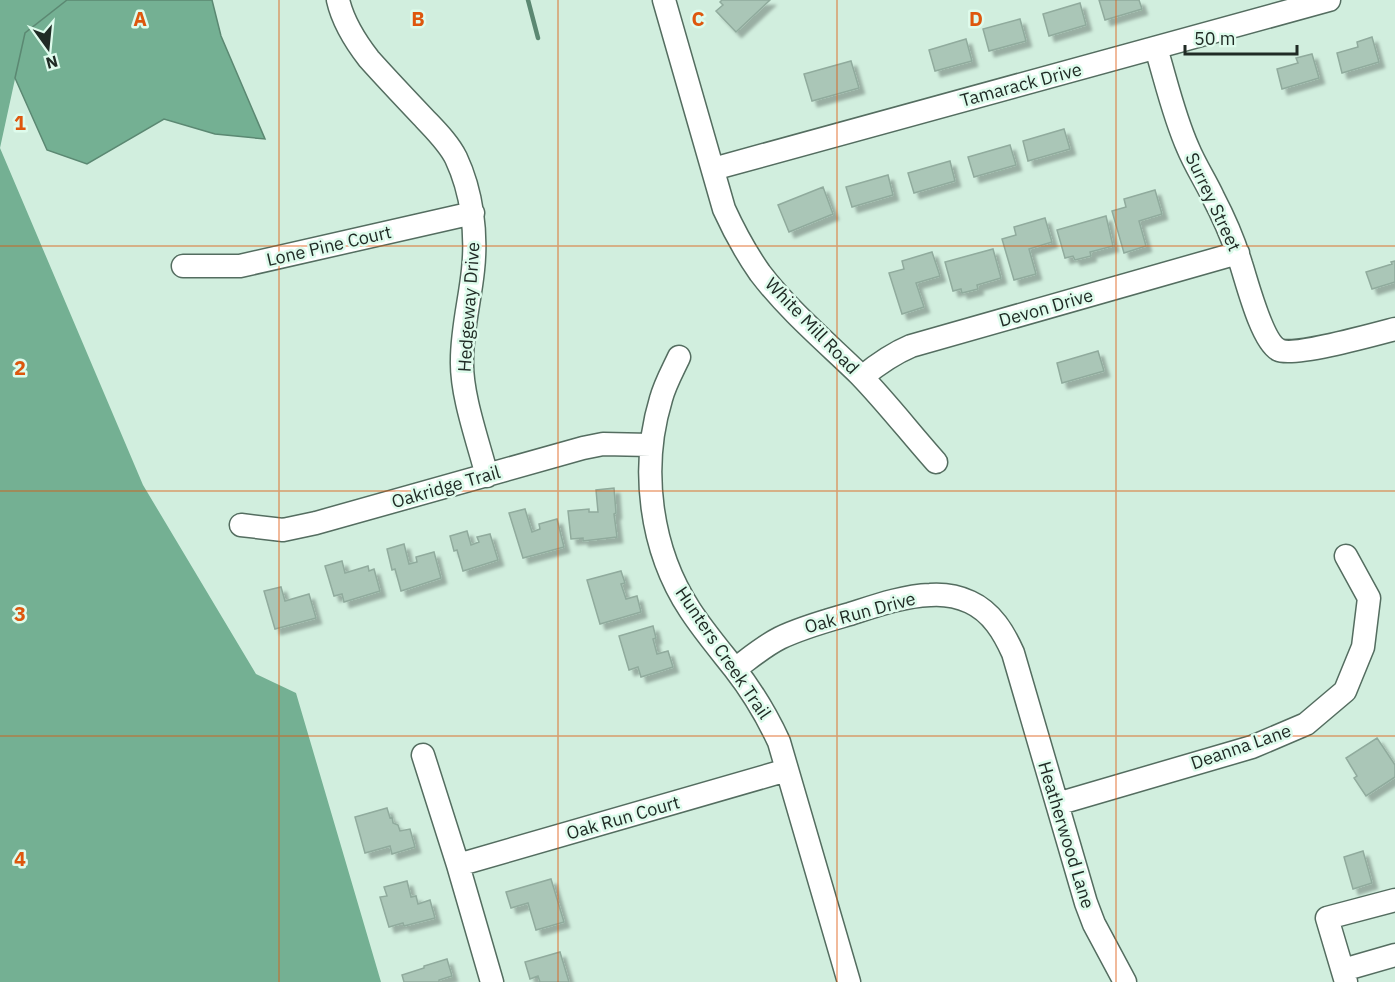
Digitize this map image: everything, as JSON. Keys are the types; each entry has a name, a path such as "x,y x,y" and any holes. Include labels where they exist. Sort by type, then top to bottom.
{"street":[{"name":"Hedgeway Drive","path":"338,0 348,28 363,52 443,139 456,159 464,181 472,213 475,248 461,362 467,400 487,476"},
{"name":"White Mill Road","path":"664,0 724,209 736,234 759,271 787,304 862,377 936,462"},
{"name":"Tamarack Drive","path":"713,169 1322,1"},
{"name":"Surrey Street","path":"1156,48 1186,145 1215,199 1238,253 1267,338 1279,350 1293,352 1395,329"},
{"name":"Lone Pine Court","path":"183,266 240,266 472,213"},
{"name":"Devon Drive","path":"862,377 894,353 911,346 1238,253"},
{"name":"Hunters Creek Trail","path":"679,357 661,397 651,445 654,521 668,566 690,610 735,669 771,725 787,770 849,982"},
{"name":"Oakridge Trail","path":"241,525 283,530 316,523 593,446 603,444 651,445"},
{"name":"Deanna Lane","path":"1057,804 1252,747 1306,724 1345,691 1363,648 1369,598 1346,556"},
{"name":"Oak Run Drive","path":"735,669 778,639 799,629 879,605 913,597 944,594 973,603 988,615 1005,636 1013,653 1021,681"},
{"name":"Heatherwood Lane","path":"1021,681 1094,924 1125,982"},
{"path":"423,755 492,982"},
{"name":"Oak Run Court","path":"458,866 787,770"},
{"path":"1395,900 1327,918 1344,976 1395,955"}],"shaded area":[{"path":"0,0 67,0 25,33 0,148"},
{"path":"67,0 212,0 221,36 265,139 215,134 164,119 87,164 47,150 15,78 25,33"},
{"path":"0,148 143,485 256,674 296,693 381,982 0,982"}],"building":[{"path":"722,0 770,0 736,32 716,11 723,5 720,2"},
{"path":"1099,0 1139,0 1142,9 1105,20"},
{"path":"1080,3 1086,25 1049,36 1043,14"},
{"path":"1020,19 1026,41 989,51 983,29"},
{"path":"1372,37 1379,62 1342,73 1337,53 1358,47 1357,42"},
{"path":"966,39 972,61 935,71 929,50"},
{"path":"1312,54 1319,78 1282,89 1277,69 1298,63 1296,58"},
{"path":"851,61 859,88 812,101 804,74"},
{"path":"1064,129 1070,149 1028,161 1023,141"},
{"path":"1010,145 1016,165 974,177 968,157"},
{"path":"950,161 955,181 914,193 908,173"},
{"path":"888,175 893,195 852,207 846,187"},
{"path":"823,187 833,214 789,232 778,205"},
{"path":"1155,190 1162,214 1139,221 1146,246 1124,253 1112,211 1126,207 1124,199"},
{"path":"1106,216 1113,246 1090,252 1091,256 1075,260 1073,256 1065,258 1057,230"},
{"path":"1045,218 1052,242 1029,249 1036,274 1014,280 1002,239 1016,235 1014,227"},
{"path":"993,249 1001,278 977,285 978,289 962,293 961,289 953,291 945,262"},
{"path":"932,252 940,276 916,283 924,307 902,314 889,273 904,269 902,261"},
{"path":"1395,261 1395,282 1372,289 1366,272"},
{"path":"1098,351 1104,371 1062,383 1057,363"},
{"path":"614,488 617,537 583,541 583,538 571,539 568,511 589,509 589,512 598,512 596,490"},
{"path":"525,509 532,532 540,529 539,524 557,519 564,547 523,558 509,513"},
{"path":"467,531 471,545 479,542 477,537 490,534 498,560 463,571 450,536"},
{"path":"404,544 409,564 417,562 416,557 434,552 441,578 401,591 395,569 392,570 387,549"},
{"path":"342,561 345,573 368,566 369,571 374,569 380,591 344,602 342,594 334,596 325,566"},
{"path":"621,571 625,583 621,584 626,599 637,596 641,612 600,624 587,580"},
{"path":"281,587 285,601 309,594 316,618 275,629 264,591"},
{"path":"653,626 656,638 653,639 657,654 668,651 673,667 641,677 638,667 629,670 619,636"},
{"path":"1377,738 1395,765 1395,777 1366,796 1354,778 1357,776 1346,758"},
{"path":"387,808 390,818 392,817 393,823 398,825 400,831 410,829 415,847 392,854 390,846 365,853 355,817"},
{"path":"1363,851 1372,883 1353,889 1344,857"},
{"path":"551,879 564,922 536,930 528,903 511,908 506,892"},
{"path":"407,881 411,897 416,896 418,904 430,900 435,918 404,926 403,923 389,927 380,897 387,896 384,887"},
{"path":"560,952 569,982 540,982 538,976 530,979 525,962"},
{"path":"447,959 452,976 439,980 439,982 404,982 402,975"}],"waterway":[{"path":"528,0 538,38"}]}
